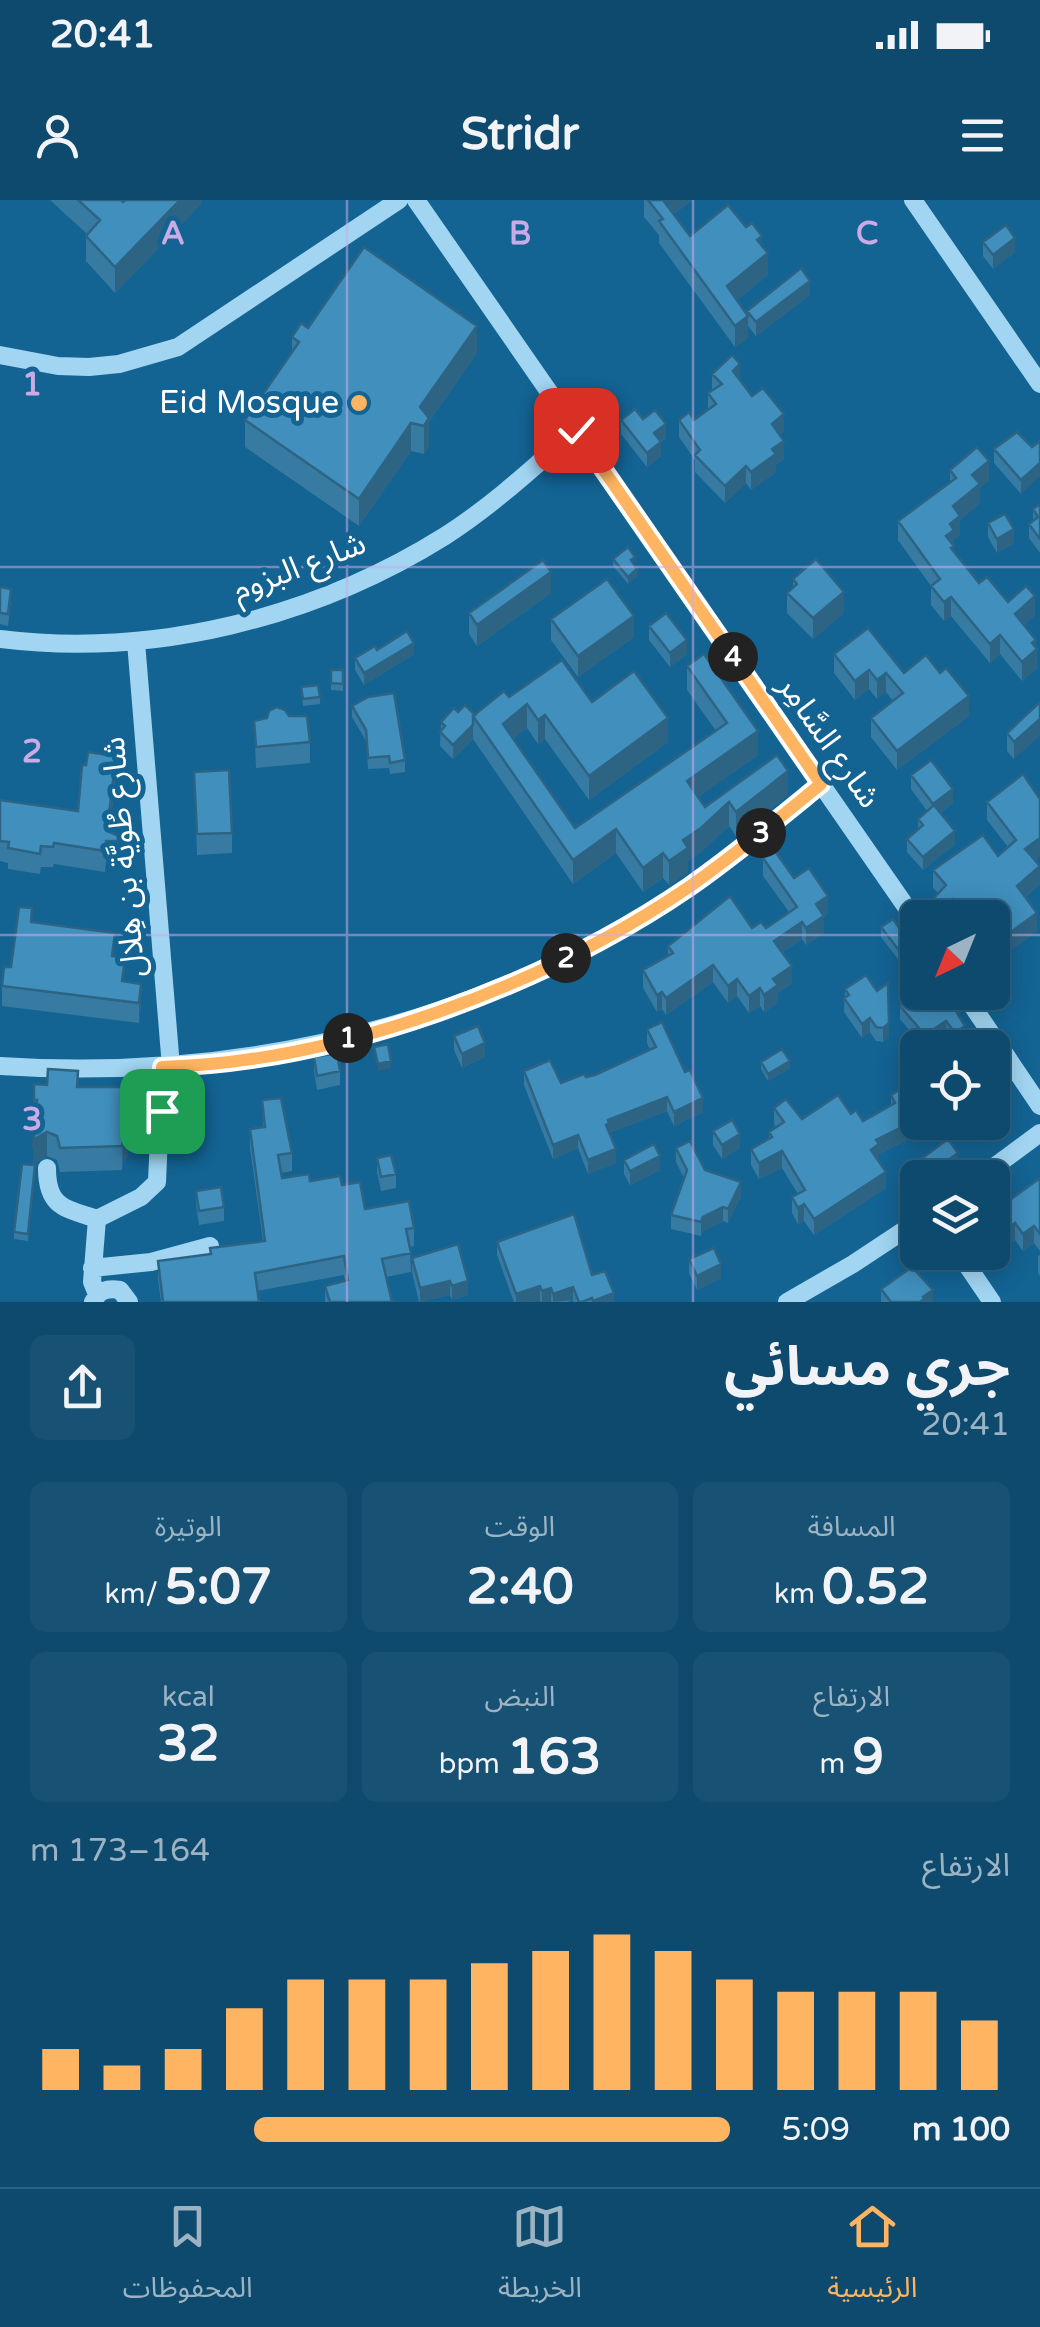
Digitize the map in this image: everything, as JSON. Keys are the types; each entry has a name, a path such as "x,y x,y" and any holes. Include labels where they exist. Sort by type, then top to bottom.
{"street":[{"path":"0,354 58,366 89,366 134,360 178,347 399,200"},
{"name":"شارع السَّامِر","path":"416,200 901,900"},
{"path":"913,200 1040,384"},
{"name":"شارع البزوم","path":"0,639 82,644 136,642 202,633 287,611 372,574 445,536 515,484 576,430"},
{"name":"شارع طُويَّة بن هِلال","path":"97,1219 102,1213 141,1196 156,1182 167,1067 136,642"},
{"path":"0,1066 167,1067 250,1058 404,1023 551,966 621,930 688,888 821,784"},
{"path":"976,1010 1040,1106"},
{"path":"1004,1160 1040,1134"},
{"path":"47,1168 47,1187 52,1197 64,1208 97,1219 92,1268 95,1298 109,1288 120,1290 130,1302"},
{"path":"787,1302 900,1232"},
{"path":"92,1268 150,1262 210,1246"},
{"path":"970,1270 992,1302"}],"building":[{"path":"78,200 180,200 115,267 86,236 100,220"},
{"path":"648,200 663,200 690,236 728,205 746,227 752,223 762,236 757,240 768,253 727,286 748,316 735,326"},
{"path":"1006,225 1015,238 993,255 983,242"},
{"name":"Eid Mosque","path":"364,247 477,326 420,407 429,418 424,426 411,423 359,499 245,420 299,342 292,337 301,323 308,328"},
{"path":"801,268 810,281 756,322 747,311"},
{"path":"732,355 740,364 733,371 752,396 763,388 784,414 772,424 784,441 772,449 776,454 751,472 746,466 725,486 695,455 700,450 679,420 689,412 694,420 716,404 708,393 722,384 712,374"},
{"path":"635,409 643,419 655,410 666,424 654,433 661,442 647,453 621,420"},
{"path":"1017,432 1032,447 1040,441 1040,463 1021,480 994,449"},
{"path":"977,447 989,461 972,475 980,484 953,506 960,516 950,524 954,530 946,536 979,583 987,577 1008,602 1026,586 1035,596 1015,614 1036,640 1032,643 1037,649 1022,662 1000,635 990,644 951,597 944,602 931,586 940,579 898,521 956,478 950,470"},
{"path":"1040,504 1040,539 1029,524 1038,517 1033,509"},
{"path":"1005,514 1014,529 997,539 988,523"},
{"path":"628,547 637,569 628,577 613,559"},
{"path":"816,559 844,592 813,618 787,593 797,584 793,579"},
{"path":"543,560 551,572 477,625 469,613"},
{"path":"607,579 634,616 578,656 551,619"},
{"path":"0,587 11,589 8,614 0,613"},
{"path":"666,613 687,640 670,653 649,626"},
{"path":"868,628 904,673 926,655 940,673 946,668 969,696 897,751 871,718 903,693 886,673 877,680 869,670 855,681 834,654"},
{"path":"407,631 414,643 364,673 355,658 375,646 377,650"},
{"path":"704,654 758,731 687,781 705,807 777,755 788,771 736,812 729,802 683,840 688,848 669,861 663,853 643,868 616,829 573,860 473,716 504,691 509,697 562,660 592,702 634,671 668,718 589,776 545,715 538,720 527,704 503,724 575,828 727,723 687,666"},
{"path":"331,670 343,670 343,684 331,683"},
{"path":"318,685 320,697 303,699 301,687"},
{"path":"394,693 405,760 390,763 389,756 368,758 366,730 352,706 368,697"},
{"path":"1040,702 1040,719 1014,742 1007,733"},
{"path":"465,705 475,715 473,725 453,745 440,732 445,726 441,722 454,708 458,712"},
{"path":"277,707 289,716 307,716 310,742 256,747 254,721 267,718 269,711"},
{"path":"88,752 116,756 107,831 131,841 106,841 105,851 54,843 53,847 41,846 40,854 8,848 9,842 0,841 0,800 78,811 82,765 86,765"},
{"path":"931,760 953,789 933,804 911,775"},
{"path":"229,770 232,833 197,834 194,772"},
{"path":"1023,774 1040,799 1040,838 1025,849 1040,866 1017,886 1037,913 1010,933 1010,900 934,898 946,885 933,870 983,835 998,856 1016,840 987,802"},
{"path":"934,805 955,831 923,857 907,839 923,825 918,819"},
{"path":"775,851 794,878 809,868 828,896 816,904 824,916 806,928 802,922 774,941 792,966 773,979 778,985 764,995 760,988 749,996 737,979 728,986 713,965 666,998 662,992 657,995 643,970 673,953 668,946 730,896 752,928 761,922 766,928 797,907 763,858"},
{"path":"19,907 32,908 31,922 115,933 112,956 125,958 122,981 141,984 139,1003 2,986 4,967 11,967"},
{"path":"893,919 900,929 900,952 881,927"},
{"path":"866,975 877,991 888,983 889,1023 883,1028 876,1027 870,1018 862,1024 844,998 849,995 845,989"},
{"path":"903,1010 961,1011 957,1013 965,1026 959,1030 953,1030 946,1021 932,1030 921,1030"},
{"path":"662,1022 685,1072 690,1070 703,1098 674,1112 667,1097 608,1120 606,1125 616,1149 588,1160 578,1135 553,1145 524,1071 550,1060 561,1083 584,1074 595,1075 656,1047 647,1029"},
{"path":"478,1026 485,1043 462,1054 454,1036"},
{"path":"388,1044 391,1061 378,1064 374,1047"},
{"path":"782,1049 790,1061 768,1074 761,1062"},
{"path":"337,1053 340,1071 317,1076 314,1057"},
{"path":"48,1069 78,1071 77,1087 127,1087 128,1132 122,1146 60,1148 57,1136 47,1132 36,1138 33,1148 37,1100 34,1084 47,1085"},
{"path":"900,1090 900,1128 876,1140 879,1144 871,1150 886,1172 814,1219 804,1204 798,1208 792,1197 805,1190 782,1151 759,1163 751,1149 772,1137 769,1132 784,1122 774,1108 786,1099 802,1119 838,1095 851,1114 856,1110 863,1121 895,1103 891,1095"},
{"path":"281,1098 292,1153 278,1155 282,1178 309,1174 310,1181 340,1176 342,1185 360,1182 365,1209 409,1201 414,1228 406,1229 411,1253 382,1259 392,1302 330,1302 325,1286 348,1280 344,1256 255,1273 259,1302 163,1302 158,1261 211,1254 210,1248 265,1241 250,1129 265,1127 262,1100"},
{"path":"732,1120 740,1134 722,1145 713,1131"},
{"path":"947,1140 958,1153 948,1160 920,1160"},
{"path":"690,1141 705,1170 741,1182 728,1209 723,1207 703,1217 701,1222 671,1215 687,1170 676,1148"},
{"path":"654,1144 660,1156 630,1171 624,1160"},
{"path":"391,1155 396,1174 381,1177 377,1158"},
{"path":"22,1164 35,1165 28,1234 14,1232"},
{"path":"1040,1178 1040,1234 1034,1226 1023,1234 1015,1223 1010,1226 1010,1200"},
{"path":"221,1187 224,1207 199,1211 196,1191"},
{"path":"574,1214 592,1275 605,1271 614,1293 582,1302 573,1287 553,1294 551,1288 542,1291 540,1286 516,1294 497,1242"},
{"path":"458,1244 468,1281 420,1288 412,1258"},
{"path":"714,1248 721,1264 697,1276 689,1259"},
{"path":"908,1270 915,1270 933,1290 920,1302 891,1302 881,1289"}],"place":[{"name":"Eid Mosque","path":"359,403"}],"route":[{"path":"162,1111 162,1067 250,1058 328,1043 404,1023 551,966 621,930 688,888 821,784 576,430"}]}
